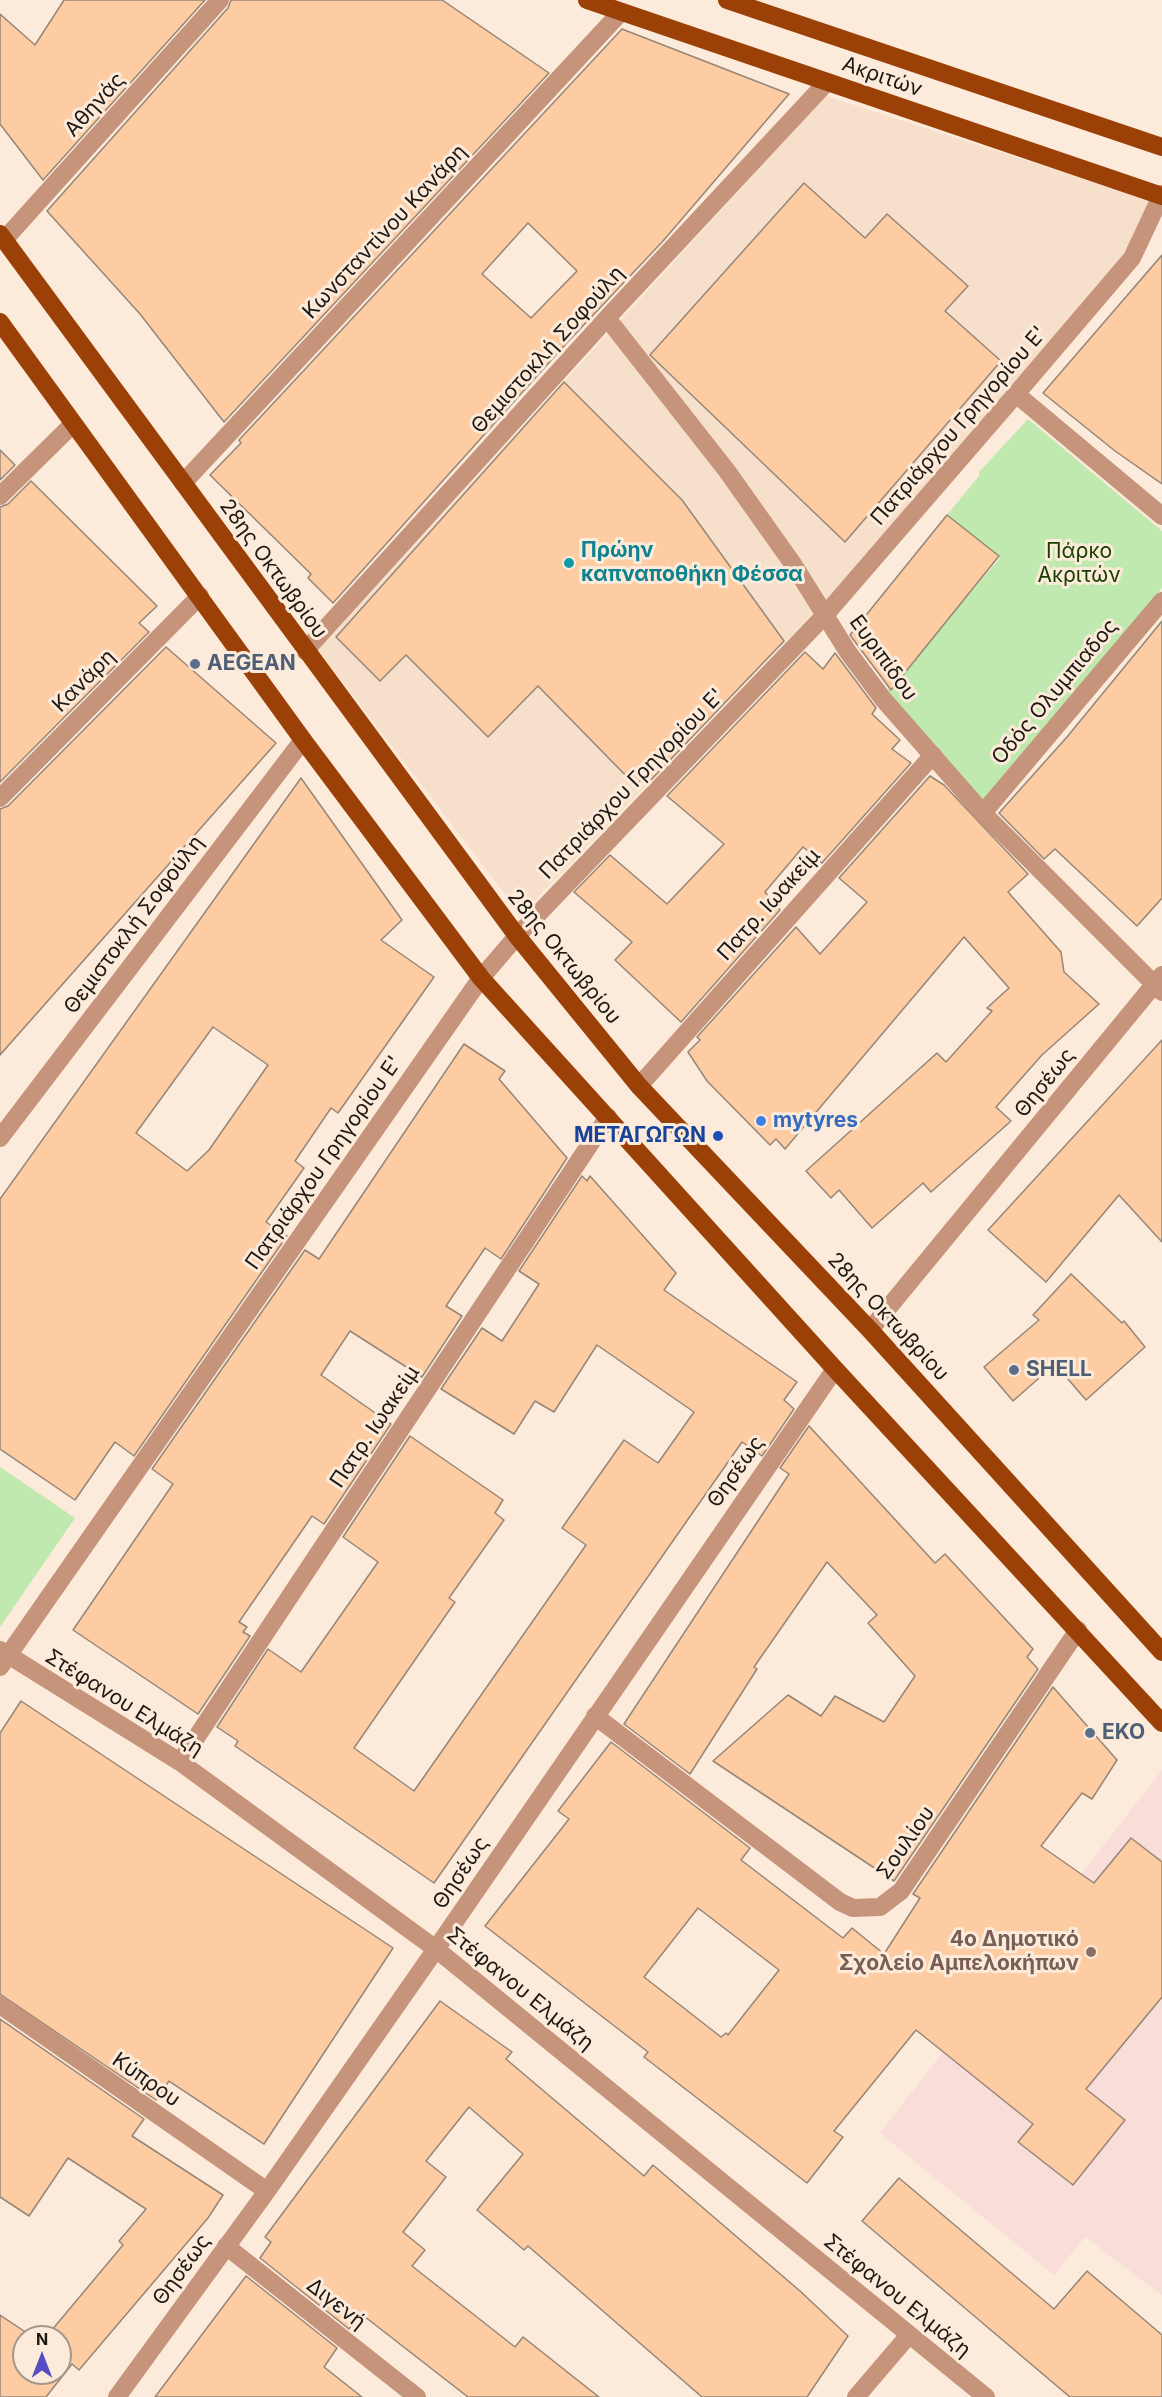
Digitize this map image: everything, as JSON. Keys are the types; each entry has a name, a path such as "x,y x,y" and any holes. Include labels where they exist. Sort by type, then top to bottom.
{"main road":[{"name":"Ακριτών","path":"587,0 1162,195"},
{"name":"Ακριτών","path":"727,0 1162,147"},
{"name":"28ης Οκτωβρίου","path":"2,237 517,936 639,1086 870,1330 1162,1652"},
{"path":"0,322 303,740 481,978 835,1369 1162,1723"}],"street":[{"name":"Αθηνάς","path":"2,237 220,0"},
{"name":"Κωνσταντίνου Κανάρη","path":"183,483 621,12"},
{"name":"Θεμιστοκλή Σοφούλη","path":"305,651 607,318 827,82"},
{"name":"Πατριάρχου Γρηγορίου Ε'","path":"2,1658 481,978 517,936 825,615 1132,258 1162,195"},
{"name":"Ευριπίδου","path":"607,318 727,471 883,699 983,813 1160,984"},
{"path":"1016,394 1162,516"},
{"path":"0,496 73,424"},
{"name":"Κανάρη","path":"0,798 200,596"},
{"name":"Οδός Ολυμπιαδος","path":"983,813 1162,601"},
{"name":"Θεμιστοκλή Σοφούλη","path":"0,1137 303,740"},
{"name":"Πατρ. Ιωακείμ","path":"639,1086 933,755"},
{"name":"Θησέως","path":"870,1330 1160,984"},
{"name":"Πατρ. Ιωακείμ","path":"180,1762 608,1117"},
{"name":"Θησέως","path":"117,2397 267,2191 835,1369"},
{"name":"Σουλίου","path":"595,1716 840,1902 853,1908 880,1907 901,1891 1078,1630"},
{"name":"Στέφανου Ελμάζη","path":"2,1658 180,1762 436,1949 986,2397"},
{"name":"Κύπρου","path":"0,2005 267,2191"},
{"name":"Διγενή","path":"226,2246 417,2397"},
{"path":"856,2397 909,2335"}],"shaded area":[{"path":"826,96 1149,200 1126,253 825,601 521,915 318,650"},
{"name":"4ο Δημοτικό Σχολείο Αμπελοκήπων","path":"1162,1770 1162,2295 1085,2237 1054,2275 880,2133"}],"green space":[{"name":"Πάρκο Ακριτών","path":"1028,419 1162,531 1162,588 982,802 885,693 1000,558 947,515 979,476 979,472"},
{"path":"0,1467 75,1518 0,1627"}],"building":[{"path":"64,0 205,0 43,180 0,124 0,14 35,45"},
{"path":"231,0 442,0 549,73 224,422 140,314 47,211 228,8"},
{"path":"622,29 789,94 663,241 563,347 333,603 308,578 311,574 210,475 241,443 239,440","holes":["528,223 577,271 531,318 482,274"]},
{"path":"804,183 865,238 887,214 968,286 945,311 1001,361 845,542 650,355"},
{"path":"1162,255 1162,484 1115,451 1043,393"},
{"name":"Πρώην καπναποθήκη Φέσσα","path":"564,382 682,500 784,641 649,782 643,777 636,786 538,686 488,737 406,655 380,681 336,637"},
{"path":"0,450 15,465 0,480"},
{"path":"31,481 157,606 139,623 149,632 0,782 0,507 8,504"},
{"path":"947,515 999,556 891,690 850,635"},
{"path":"1162,621 1162,898 1137,926 1055,849 1044,859 999,813 1067,737"},
{"path":"166,647 276,743 0,1055 0,809 8,806"},
{"path":"805,652 823,669 835,653 876,708 872,714 900,740 892,749 911,763 822,863 803,847 765,892 780,910 681,1022 615,960 632,942 574,892 610,855 667,904 724,844 667,796"},
{"path":"930,776 944,785 1028,874 1008,892 1061,952 1064,972 1099,1004 1042,1055 996,1107 1011,1121 931,1192 923,1183 872,1228 839,1190 831,1198 806,1171 937,1053 946,1062 992,1011 987,1008 1009,988 964,937 785,1149 776,1139 770,1145 707,1081 688,1052 700,1040 697,1037 796,927 820,954 867,902 839,878"},
{"path":"301,778 402,920 381,940 434,977 338,1113 331,1108 295,1161 304,1168 266,1222 287,1236 134,1456 115,1442 75,1500 0,1449 0,1199","holes":["213,1027 268,1065 209,1150 187,1171 136,1133"]},
{"path":"1162,1040 1162,1242 1119,1195 1046,1282 988,1230"},
{"path":"464,1044 505,1071 499,1079 567,1158 501,1259 485,1248 446,1306 462,1316 422,1377 350,1331 321,1375 391,1424 324,1524 312,1516 239,1622 247,1627 243,1632 250,1636 198,1714 73,1630 173,1484 152,1469 305,1250 319,1259"},
{"path":"582,1176 587,1181 590,1176 676,1273 664,1290 797,1382 784,1400 794,1409 762,1456 742,1442 434,1883 235,1746 238,1741 217,1727 268,1649 301,1672 378,1562 343,1537 410,1436 503,1500 495,1513 504,1520 449,1598 455,1602 354,1748 414,1791 586,1545 562,1528 624,1440 658,1463 694,1412 597,1345 554,1412 535,1401 514,1434 441,1389 482,1328 502,1341 539,1284 519,1271"},
{"path":"1071,1274 1122,1323 1124,1321 1145,1347 1086,1400 1055,1364 1013,1401 984,1367 1039,1320 1033,1315"},
{"path":"809,1426 935,1563 945,1554 1033,1649 1027,1657 1038,1669 894,1881 713,1761 788,1695 821,1716 835,1696 884,1722 915,1676 868,1623 877,1615 827,1562 754,1667 757,1669 690,1774 624,1724 789,1474 780,1468"},
{"path":"1053,1687 1117,1760 1092,1799 1082,1793 1041,1846 1094,1883 1131,1838 1162,1862 1162,1997 1086,2089 1125,2120 1073,2185 1018,2142 1033,2124 916,2030 834,2131 843,2137 807,2183 644,2057 648,2052 485,1926 569,1819 558,1811 611,1742 750,1848 741,1860 843,1938 852,1928 884,1954 920,1898 913,1894","holes":["698,1908 779,1970 728,2035 726,2033 721,2037 644,1977"]},
{"path":"21,1701 393,1948 264,2144 169,2081 156,2100 0,1994 0,1733"},
{"path":"440,2001 512,2052 506,2059 644,2176 653,2165 800,2291 848,2336 807,2397 702,2397 528,2246 524,2250 477,2210 523,2154 469,2107 426,2161 446,2177 403,2232 425,2250 412,2266 515,2347 523,2337 599,2397 468,2397 360,2313 349,2329 260,2258 271,2242 265,2237"},
{"path":"0,2019 144,2119 132,2136 223,2195 208,2218 79,2370 72,2364 72,2325 56,2325 123,2245 119,2241 146,2209 68,2158 29,2216 0,2197"},
{"path":"899,2178 1054,2309 1087,2271 1162,2335 1162,2397 1070,2397 862,2221"},
{"path":"246,2276 337,2348 324,2367 362,2397 155,2397"},
{"path":"0,2315 15,2325 12,2325 12,2385 55,2385 46,2397 0,2397"}],"place":[{"name":"Πρώην καπναποθήκη Φέσσα","path":"569,563"},
{"name":"AEGEAN","path":"195,664"},
{"name":"mytyres","path":"761,1121"},
{"name":"ΜΕΤΑΓΩΓΩΝ","path":"718,1136"},
{"name":"SHELL","path":"1014,1370"},
{"name":"EKO","path":"1090,1733"},
{"name":"4ο Δημοτικό Σχολείο Αμπελοκήπων","path":"1091,1952"}]}
